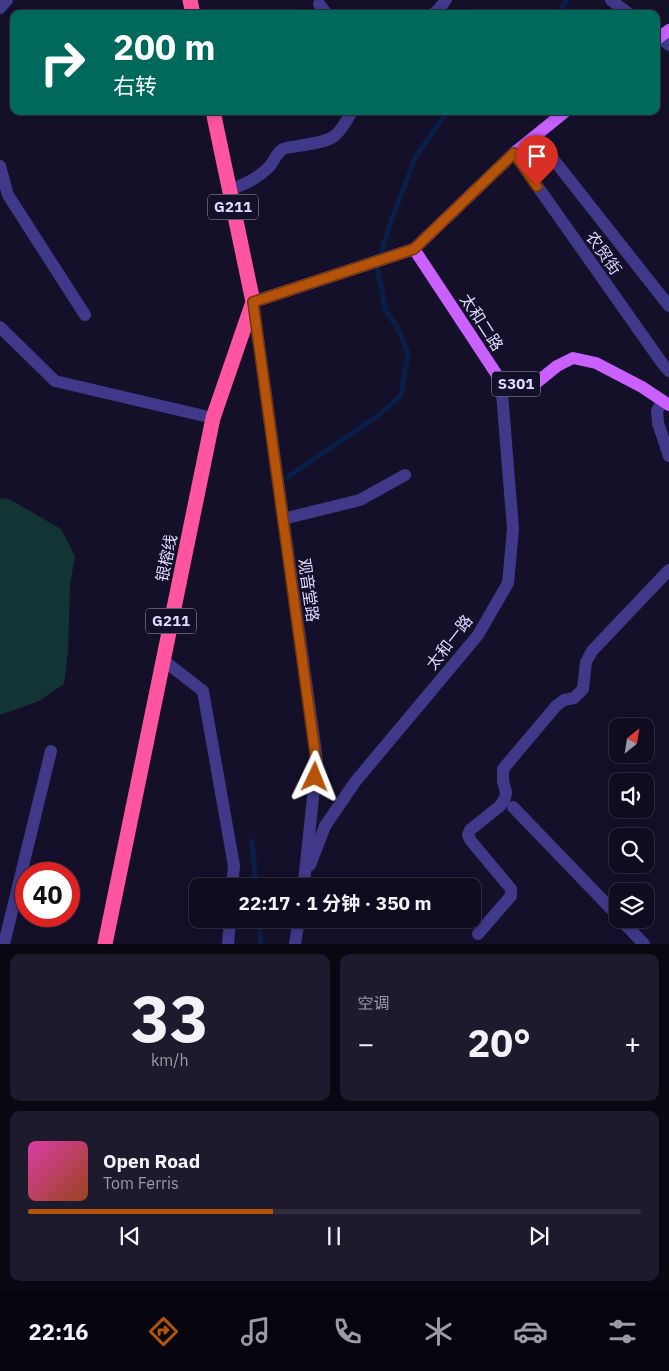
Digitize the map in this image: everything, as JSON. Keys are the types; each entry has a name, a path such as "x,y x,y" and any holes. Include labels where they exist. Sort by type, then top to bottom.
{"highway":[{"name":"G211","path":"214,115 253,302"},
{"name":"银榕线","path":"105,944 213,418 253,302"}],"main road":[{"path":"253,302 414,249 514,153 561,115"},
{"name":"太和二路","path":"414,249 501,381"},
{"name":"S301","path":"501,381 517,385 536,383 557,366 573,358 596,363 642,387 666,403"}],"street":[{"path":"0,8 7,0"},
{"path":"438,10 446,0"},
{"path":"611,0 624,10"},
{"path":"230,190 253,180 271,165 284,148 330,140 337,135 350,115"},
{"path":"535,136 669,306"},
{"name":"农贸街","path":"514,153 669,371"},
{"path":"0,166 8,194 85,315"},
{"name":"观音堂路","path":"253,302 316,760 305,878"},
{"path":"0,327 55,380 213,418"},
{"name":"太和一路","path":"306,878 325,826 355,782 478,635 508,583 513,529 501,381"},
{"path":"666,403 657,411 658,423 669,456"},
{"path":"283,519 360,500 404,475"},
{"path":"478,934 511,896 511,889 471,841 468,835 470,830 500,806 505,798 506,792 502,781 503,769 556,706 564,700 574,698 583,689 586,662 592,652 669,570"},
{"path":"163,660 203,691 234,866 233,878"},
{"path":"4,944 51,751"},
{"path":"514,807 609,908"},
{"path":"228,944 229,928"},
{"path":"296,944 298,928"},
{"path":"629,928 644,944"}],"green space":[{"path":"0,498 9,499 61,529 75,556 70,585 68,652 64,684 39,701 0,715"}],"waterway":[{"path":"560,10 567,0"},
{"path":"288,477 380,414 401,395 408,353 397,327 386,311 377,267 391,221 416,156 445,115"},
{"path":"252,841 255,878"},
{"path":"260,928 261,944"}],"route":[{"path":"315,777 316,760 253,302 414,249 514,153 537,186"}]}
